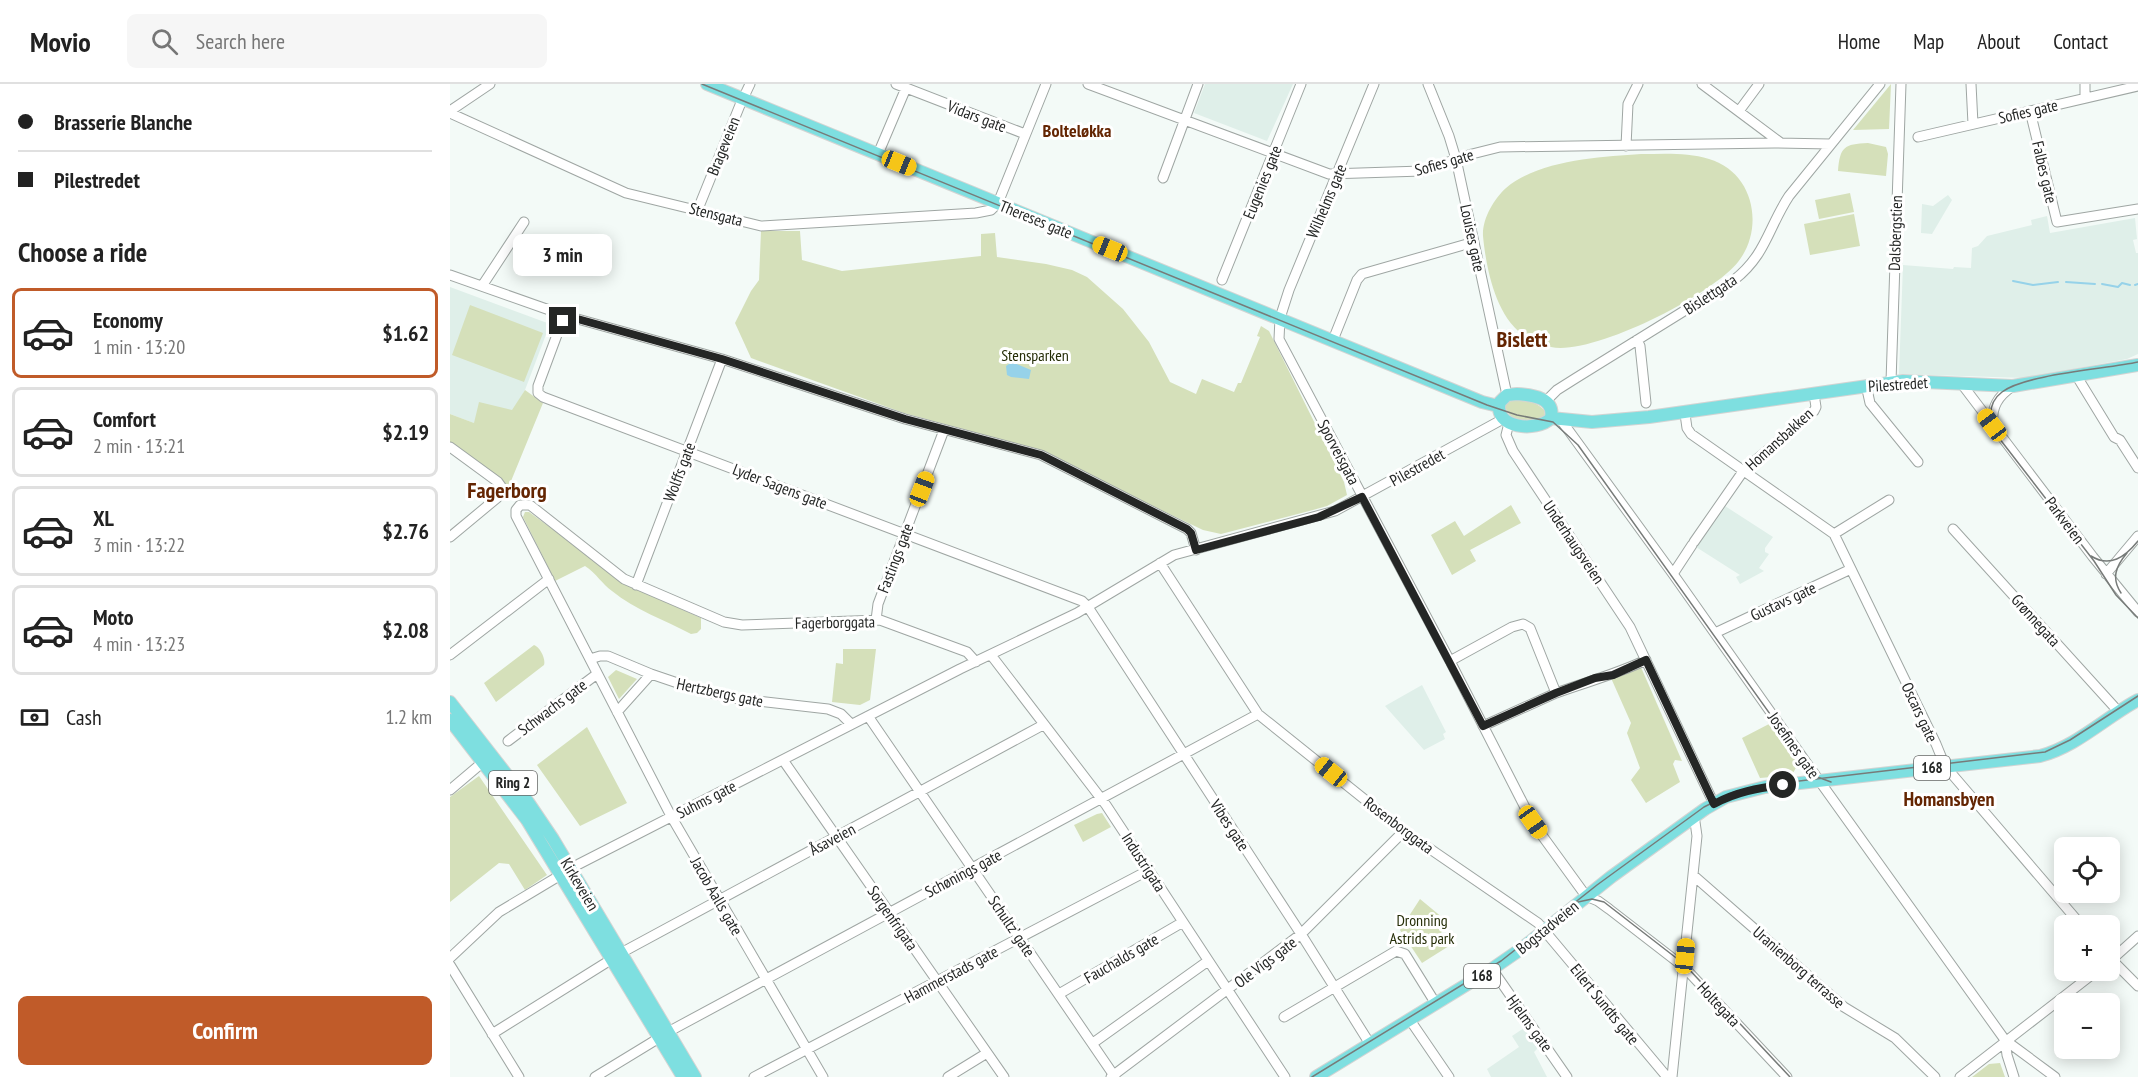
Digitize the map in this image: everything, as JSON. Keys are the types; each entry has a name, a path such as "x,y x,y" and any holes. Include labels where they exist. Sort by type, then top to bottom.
{"main road":[{"name":"Thereses gate","path":"707,84 1482,402 1498,406"},
{"name":"Pilestredet","path":"1506,421 1530,427 1556,419 1592,422 1684,414 1891,382 2013,386 2138,365"},
{"path":"1506,421 1498,406 1502,399 1507,395 1524,394 1546,401 1556,419"},
{"name":"168","path":"1712,805 1726,797 1749,790 2027,758 2049,753 2067,745 2138,700"},
{"name":"Kirkeveien","path":"450,702 535,812 566,872 616,956 664,1035 695,1077"},
{"name":"Kirkeveien","path":"450,720 566,872"},
{"name":"Bogstadveien","path":"1316,1077 1492,969 1586,896 1712,805"},
{"name":"Kirkeveien","path":"664,1035 683,1077"}],"street":[{"path":"450,112 490,84"},
{"name":"Brageveien","path":"698,209 750,84"},
{"name":"Vidars gate","path":"896,84 1025,135"},
{"path":"998,203 1046,84"},
{"name":"Sofies gate","path":"1088,84 1322,172 1337,174 1422,171 1487,149 1500,147 1830,144"},
{"path":"1163,178 1198,84"},
{"name":"Eugenies gate","path":"1222,280 1301,84"},
{"name":"Wilhelms gate","path":"1280,318 1289,290 1374,84"},
{"name":"Louises gate","path":"1428,84 1449,135 1456,159 1507,395"},
{"path":"1626,146 1628,104 1638,84"},
{"path":"1702,84 1781,143"},
{"path":"1739,111 1759,84"},
{"name":"Bislettgata","path":"1546,401 1576,378 1734,280 1750,267 1763,249 1783,204 1880,84"},
{"name":"Dalsbergstien","path":"1891,382 1901,84"},
{"path":"1971,84 1973,124"},
{"path":"2085,84 2089,97"},
{"path":"2089,97 2092,84"},
{"name":"Sofies gate","path":"1918,137 2138,86"},
{"path":"878,154 906,88"},
{"name":"Falbes gate","path":"2030,111 2057,222 2138,209"},
{"name":"Stensgata","path":"450,112 626,193 761,226 976,213 991,210 998,203"},
{"path":"482,286 524,222"},
{"path":"1333,340 1357,280 1362,274 1474,242"},
{"path":"450,275 555,312"},
{"name":"Lyder Sagens gate","path":"722,359 574,318 566,319 561,324 538,386 540,395 1076,597 1088,607"},
{"name":"Sporveisgata","path":"1280,318 1279,339 1533,822 1586,896"},
{"path":"1637,340 1640,346 1646,403"},
{"path":"722,359 905,419 1049,458 1191,533 1196,550 1174,555 1088,607 976,662"},
{"name":"Wolffs gate","path":"636,585 722,359"},
{"path":"2076,375 2114,437 2120,440 2138,468"},
{"name":"Parkveien","path":"1961,383 2106,574 2138,612"},
{"path":"1866,385 1870,403 1918,462"},
{"path":"1994,428 1992,414 1995,404 2002,394 2013,386"},
{"name":"Homansbakken","path":"1673,574 1744,470 1814,411 1816,407 1814,394"},
{"name":"Oscars gate","path":"1684,414 1691,434 1834,534 1945,766 2073,915"},
{"name":"Josefines gate","path":"1556,419 1673,574 2005,1040 2014,1077"},
{"name":"Pilestredet","path":"1196,550 1319,517 1362,497 1506,421"},
{"name":"Underhaugsveien","path":"1506,421 1506,435 1513,452 1630,627 1712,805"},
{"name":"Fastings gate","path":"876,620 877,607 944,430"},
{"path":"450,447 503,489 497,498 450,537"},
{"path":"1834,534 1889,500"},
{"name":"Fagerborggata","path":"516,516 516,510 520,505 530,505 624,579 733,624 886,621 967,652 976,662"},
{"name":"Jacob Aalls gate","path":"516,516 671,816 823,1077"},
{"name":"Grønnegata","path":"1953,529 2118,711"},
{"path":"2106,574 2138,536"},
{"name":"Rosenborggata","path":"1160,563 1258,714 1404,831 1538,923 1544,930"},
{"name":"Gustavs gate","path":"1715,633 1851,569"},
{"path":"450,656 549,579"},
{"name":"Vibes gate","path":"1088,607 1370,1044"},
{"path":"1450,661 1512,627 1528,625 1556,693"},
{"name":"Industrigata","path":"991,655 1043,726 1102,799 1285,1077"},
{"name":"Hertzbergs gate","path":"590,659 608,656 692,688 732,698 828,709 841,714 851,724"},
{"path":"1483,726 1556,693 1595,678 1613,675 1646,660"},
{"name":"Suhms gate","path":"450,958 499,912 566,872 671,816 976,662"},
{"name":"Schwachs gate","path":"507,741 597,674"},
{"path":"617,712 651,674"},
{"name":"Schønings gate","path":"595,1077 664,1035 1258,714"},
{"name":"Schultz’ gate","path":"868,716 1093,1043 1113,1076"},
{"name":"Åsaveien","path":"492,1034 616,956 1043,726"},
{"name":"Sorgenfrigata","path":"783,760 1004,1077"},
{"path":"450,790 483,762"},
{"path":"1672,1077 1694,876 1697,832 1693,817"},
{"name":"Ole Vigs gate","path":"1113,1076 1301,934 1404,831"},
{"name":"Hammerstads gate","path":"754,1077 1149,870"},
{"name":"Uranienborg terrasse","path":"1694,876 1844,1007 1895,1038 1935,1077"},
{"name":"Holtegata","path":"1586,896 1598,901 1684,967 1787,1077"},
{"name":"Fauchalds gate","path":"1059,994 1183,922"},
{"name":"Eilert Sundts gate","path":"1544,930 1667,1077"},
{"path":"2120,951 2138,936"},
{"path":"1284,1017 1392,952 1400,951 1405,954 1436,1004"},
{"path":"1093,1043 1208,961"},
{"path":"450,964 519,1077"},
{"name":"Hjelms gate","path":"1492,969 1567,1077"},
{"path":"2120,969 2138,986"},
{"path":"1960,1077 2083,981"},
{"path":"1410,1020 1449,1077"},
{"path":"2005,1040 2055,1077"},
{"path":"948,1077 987,1053"}],"shaded area":[{"path":"1205,84 1293,84 1267,141 1194,113"},
{"path":"1948,195 1952,200 1932,234 1921,233 1922,204 1933,206"},
{"path":"2047,216 2050,233 2135,218 2137,239 2133,240 2136,253 2138,253 2138,354 2127,359 2025,378 1899,374 1903,265 1971,268 1972,248 1978,246 1987,236 2032,225 2031,220"},
{"path":"450,287 550,324 525,390 500,433 450,414"},
{"path":"1725,506 1773,537 1765,548 1765,552 1769,554 1759,568 1764,571 1740,584 1736,577 1740,575 1696,547"},
{"path":"1422,685 1446,732 1443,734 1445,739 1424,750 1385,706"},
{"path":"1524,1028 1540,1046 1534,1052 1547,1077 1491,1077 1487,1069 1519,1047 1512,1036"}],"green space":[{"path":"1891,84 1889,129 1853,130"},
{"path":"1868,143 1886,147 1888,154 1886,176 1838,171 1840,157 1845,148 1853,144"},
{"path":"1641,154 1701,157 1724,166 1736,176 1745,188 1751,203 1753,218 1746,248 1738,262 1704,290 1678,306 1622,333 1570,347 1551,347 1529,339 1505,315 1490,275 1483,230 1493,204 1506,188 1535,171 1570,162"},
{"path":"1850,193 1854,212 1819,219 1815,200"},
{"path":"1854,214 1860,246 1810,255 1804,224"},
{"name":"Stensparken","path":"761,231 800,231 802,260 842,271 981,256 981,234 995,233 997,257 1046,264 1072,270 1087,277 1123,309 1149,342 1170,382 1196,394 1202,379 1234,392 1238,383 1241,383 1260,337 1257,336 1261,326 1269,331 1344,482 1347,495 1327,506 1221,534 1203,530 1071,467 1047,452 904,413 751,358 735,323 759,280"},
{"path":"470,305 543,333 524,382 452,355"},
{"path":"525,390 543,403 509,486 450,442 450,414 474,423 479,402 512,410"},
{"path":"1512,400 1525,400 1533,403 1544,410 1545,415 1528,421 1515,418 1510,415 1505,405"},
{"path":"1511,505 1521,523 1470,550 1476,561 1452,575 1431,535 1455,521 1464,536"},
{"path":"525,512 529,512 632,587 701,618 701,629 691,634 640,609 608,588 585,566 555,581 523,517"},
{"path":"534,645 542,654 544,665 496,702 484,683"},
{"path":"843,649 876,649 870,700 860,705 832,702 836,663 843,664"},
{"path":"1640,665 1682,761 1675,760 1673,764 1680,782 1646,803 1631,780 1640,768 1627,733 1631,723 1611,678"},
{"path":"616,670 637,679 619,699 608,677"},
{"path":"1769,724 1798,764 1792,775 1760,778 1742,738"},
{"path":"587,727 627,803 580,826 537,765"},
{"path":"479,776 547,875 525,890 509,864 499,863 450,902 450,797"},
{"path":"1102,813 1111,827 1083,842 1074,825"},
{"name":"Dronning Astrids park","path":"1420,899 1449,923 1441,933 1449,946 1422,963 1400,930"},
{"path":"2000,1063 2005,1077 1972,1077 1989,1064"}],"water":[{"path":"1012,362 1031,370 1029,379 1007,375 1006,366"}],"waterway":[{"path":"2013,281 2033,285 2058,282"},
{"path":"2066,282 2095,284"},
{"path":"2102,284 2118,287 2122,283 2130,285"}],"tram line":[{"path":"702,84 1487,405 1517,415 1553,422 1578,445 1810,770 1815,776 1831,782"},
{"path":"2138,362 2047,376 2013,386 2002,392 1991,408 1991,420 1999,438 2094,561 2116,595 2138,618"},
{"path":"2091,556 2111,561 2128,552 2138,541"},
{"path":"2121,593 2116,582 2116,572 2127,553"},
{"path":"1312,1077 1501,961 1597,885 1704,807 1734,792 1765,785 2045,752 2070,740 2138,696"},
{"path":"1578,902 1592,899 1604,902 1684,964 1790,1077"}],"district":[{"name":"Bolteløkka","path":"1077,131"},
{"name":"Bislett","path":"1522,339"},
{"name":"Fagerborg","path":"507,490"},
{"name":"Homansbyen","path":"1949,799"}],"route":[{"path":"563,321 570,317 722,359 905,419 1041,455 1187,529 1191,533 1196,550 1319,517 1362,497 1483,726 1556,693 1595,678 1613,675 1646,660 1714,804 1726,797 1749,790 1783,785"}]}
